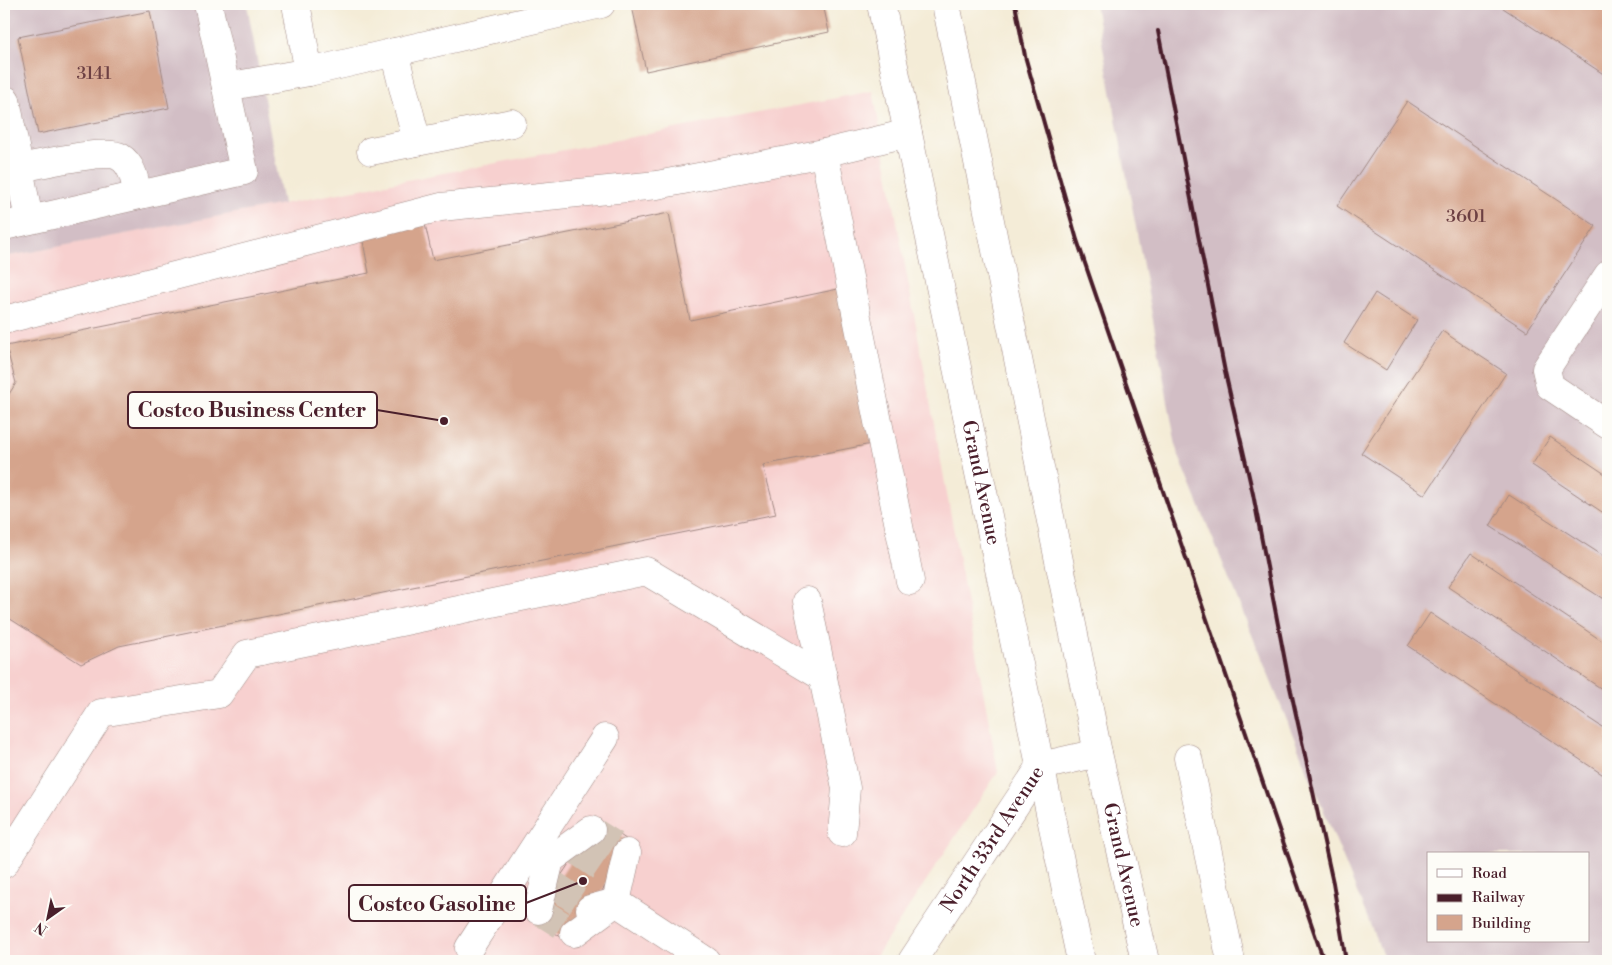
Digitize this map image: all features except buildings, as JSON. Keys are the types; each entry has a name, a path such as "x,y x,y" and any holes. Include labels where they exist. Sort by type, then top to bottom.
{"main road":[{"path":"6,100 19,168 16,223 244,170 208,4"},
{"path":"296,4 309,72"},
{"path":"226,88 309,72 602,4"},
{"name":"Grand Avenue","path":"881,4 1081,961"},
{"name":"Grand Avenue","path":"946,4 1098,753 1145,961"},
{"path":"394,52 417,142"},
{"path":"371,152 512,123"},
{"path":"4,320 442,207 656,185 824,153 908,133"},
{"path":"19,168 104,153 120,157 131,169 138,195"},
{"path":"824,153 910,581"},
{"path":"1608,275 1546,369 1550,386 1608,425"},
{"path":"4,864 101,713 219,694 247,654 646,571 823,677"},
{"path":"806,601 846,788 842,833"},
{"path":"538,910 546,864 605,738"},
{"name":"North 33rd Avenue","path":"912,961 1041,766 1098,753"},
{"path":"1188,758 1231,961"},
{"path":"469,948 546,864 584,840"},
{"path":"574,934 616,902 620,864"},
{"path":"590,909 616,902 706,961"}],"shaded area":[{"path":"4,4 247,4 283,204 4,257"},
{"path":"1095,4 1608,4 1608,961 1385,961 1177,451"},
{"path":"873,91 998,772 873,961 4,961 4,257"}],"tunnel":[{"path":"591,830 627,853"},
{"path":"577,851 612,875"},
{"path":"554,885 590,909"},
{"path":"538,910 574,933"}],"railway":[{"path":"1015,4 1025,56 1077,240 1324,961"},
{"path":"1158,31 1225,372 1253,494 1290,687 1333,883 1346,961"}],"place":[{"name":"Costco Business Center","path":"444,421"},
{"name":"Costco Gasoline","path":"583,881"}]}
